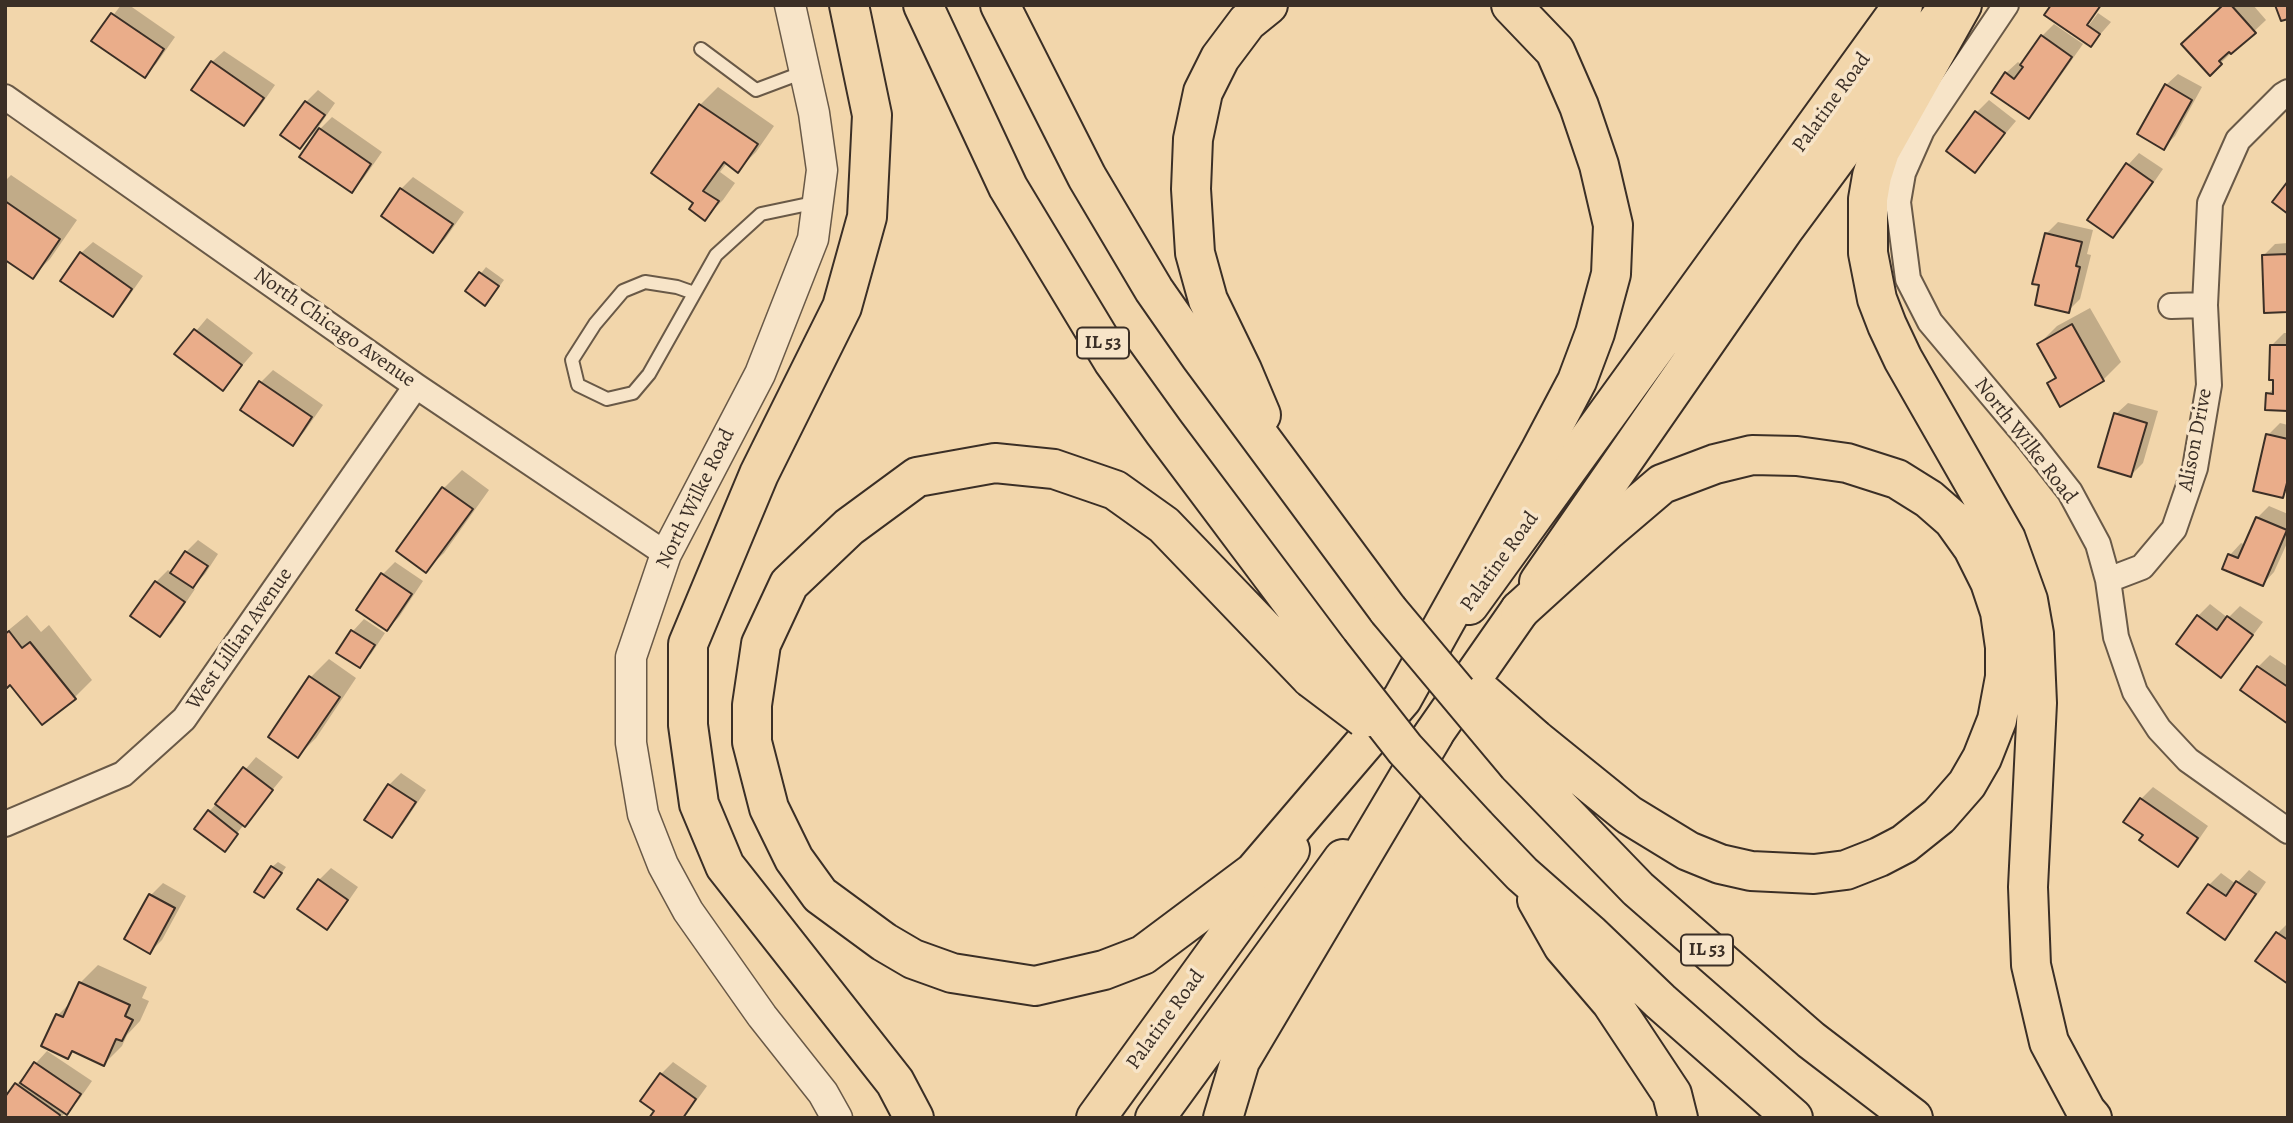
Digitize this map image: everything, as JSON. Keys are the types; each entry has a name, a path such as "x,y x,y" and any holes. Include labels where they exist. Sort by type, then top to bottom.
{"main road":[{"path":"849,5 872,115 867,217 842,307 759,474 688,644 688,725 699,804 725,866 895,1082 914,1118"},
{"name":"IL 53","path":"923,5 1008,187 1113,361 1164,432 1320,665 1420,741 1476,826 1522,874 1793,1118"},
{"path":"1000,5 1087,177 1130,251 1200,356 1380,600 1526,752 1688,851 1720,864 1751,872 1814,874 1846,870 1903,844 1939,816 1967,784 1982,758 1997,720 2005,677 2005,647 2000,612 1990,582 1973,548 1953,520 1929,499 1897,479 1847,463 1797,456 1752,455 1715,464 1662,484 1520,610"},
{"path":"1268,5 1247,23 1227,49 1203,92 1193,139 1191,189 1195,253 1208,300 1242,370 1285,472"},
{"path":"1320,665 1164,524 1115,490 1054,469 995,463 917,477 849,527 789,584 761,644 752,705 752,742 769,808 794,859 820,895 850,919 913,959 952,973 1035,986 1104,970 1143,955 1254,872 1402,699 1577,381 1595,333 1611,274 1613,225 1598,164 1579,106 1555,51 1511,5"},
{"name":"Palatine Road","path":"1096,1118 1903,5"},
{"name":"Palatine Road","path":"1155,1118 1420,741 1520,610 1784,229 1949,5"},
{"path":"1962,5 1881,151 1871,176 1868,199 1868,253 1877,299 1887,325 1903,359 2006,539 2028,600 2034,634 2037,703 2028,887 2031,965 2049,1042 2092,1118"},
{"path":"1223,1118 1240,1061 1420,741"},
{"name":"IL 53","path":"1526,752 1637,889 1811,1040 1913,1118"},
{"path":"1522,874 1563,946 1611,1002 1672,1094 1678,1118"}],"street":[{"name":"North Wilke Road","path":"790,5 822,170 813,239 760,374 666,554 631,657 631,743 643,814 663,865 688,911 762,1016 823,1093 837,1118"},
{"name":"North Wilke Road","path":"2006,5 1922,130 1903,173 1898,202 1908,279 1917,302 1952,350 2070,492 2098,544 2108,580 2116,637 2135,692 2159,729 2188,760 2288,831"},
{"name":"Alison Drive","path":"2108,580 2142,567 2174,529 2195,468 2208,386 2205,305 2210,203 2238,140 2288,92"},
{"name":"North Chicago Avenue","path":"5,97 416,386 666,554"},
{"path":"2171,306 2205,305"},
{"name":"West Lillian Avenue","path":"5,824 123,774 184,719 416,386"}],"lane":[{"path":"701,49 756,90 804,72"},
{"path":"694,293 677,287 645,282 623,291 595,324 572,360 578,385 607,399 633,393 649,374 716,255 761,214 818,202"}],"building":[{"path":"2051,5 2101,5 2087,25 2100,34 2091,47 2044,15"},
{"path":"2223,5 2231,5 2256,33 2219,61 2222,64 2210,76 2181,44"},
{"path":"2275,5 2288,5 2288,19 2281,21"},
{"path":"111,13 164,49 145,78 91,41"},
{"path":"2041,35 2072,57 2029,119 1991,93 2005,72 2014,79 2023,67 2020,65"},
{"path":"211,61 264,98 244,126 191,90"},
{"path":"2165,84 2192,100 2164,150 2137,134"},
{"path":"305,101 325,115 300,149 280,135"},
{"path":"699,104 758,144 738,173 724,162 703,191 719,201 705,221 689,209 693,203 651,173"},
{"path":"1975,111 2005,133 1975,173 1946,151"},
{"path":"319,128 371,164 352,193 299,157"},
{"path":"2126,163 2153,182 2113,238 2087,220"},
{"path":"2288,181 2288,214 2272,202"},
{"path":"400,188 453,224 433,253 381,216"},
{"path":"5,201 60,239 33,279 5,260"},
{"path":"2045,233 2082,242 2076,266 2080,267 2069,313 2035,305 2039,285 2032,284"},
{"path":"80,252 132,289 113,317 60,281"},
{"path":"2288,254 2288,312 2264,313 2262,255"},
{"path":"479,272 499,286 485,306 465,291"},
{"path":"2072,324 2104,381 2060,407 2047,383 2056,378 2037,344"},
{"path":"194,329 242,365 223,391 174,354"},
{"path":"2270,345 2288,345 2288,411 2265,410 2266,393 2273,394 2273,380 2269,380"},
{"path":"259,381 312,417 293,446 240,410"},
{"path":"2114,413 2147,423 2131,477 2098,467"},
{"path":"2266,434 2288,439 2288,479 2283,498 2253,491"},
{"path":"442,487 473,509 426,573 396,551"},
{"path":"2256,517 2287,530 2263,586 2222,569 2228,554 2238,558"},
{"path":"185,551 208,566 193,588 170,573"},
{"path":"381,573 412,594 387,631 356,610"},
{"path":"155,581 185,602 160,637 130,616"},
{"path":"2197,615 2217,630 2227,616 2253,635 2221,678 2176,644"},
{"path":"351,630 375,645 360,668 336,653"},
{"path":"9,631 22,648 30,642 76,699 42,725 10,685 5,687 5,634"},
{"path":"2257,666 2288,687 2288,724 2240,690"},
{"path":"309,676 340,697 298,758 268,737"},
{"path":"243,767 273,790 245,827 215,804"},
{"path":"388,784 416,802 392,838 364,820"},
{"path":"2140,798 2198,838 2178,867 2139,840 2143,835 2123,822"},
{"path":"208,810 238,834 225,852 194,829"},
{"path":"271,866 282,873 264,898 254,892"},
{"path":"318,879 348,900 327,930 297,909"},
{"path":"2236,881 2256,894 2225,940 2187,913 2208,884 2226,896"},
{"path":"149,894 175,908 150,954 124,939"},
{"path":"2276,932 2288,940 2288,984 2255,961"},
{"path":"79,982 130,1005 125,1016 133,1020 122,1041 116,1039 104,1066 72,1051 68,1059 41,1046 56,1014 63,1017"},
{"path":"34,1062 81,1094 67,1115 20,1083"},
{"path":"660,1073 696,1099 683,1118 649,1118 654,1111 640,1101"},
{"path":"15,1083 60,1115 59,1118 5,1118 5,1097"}]}
